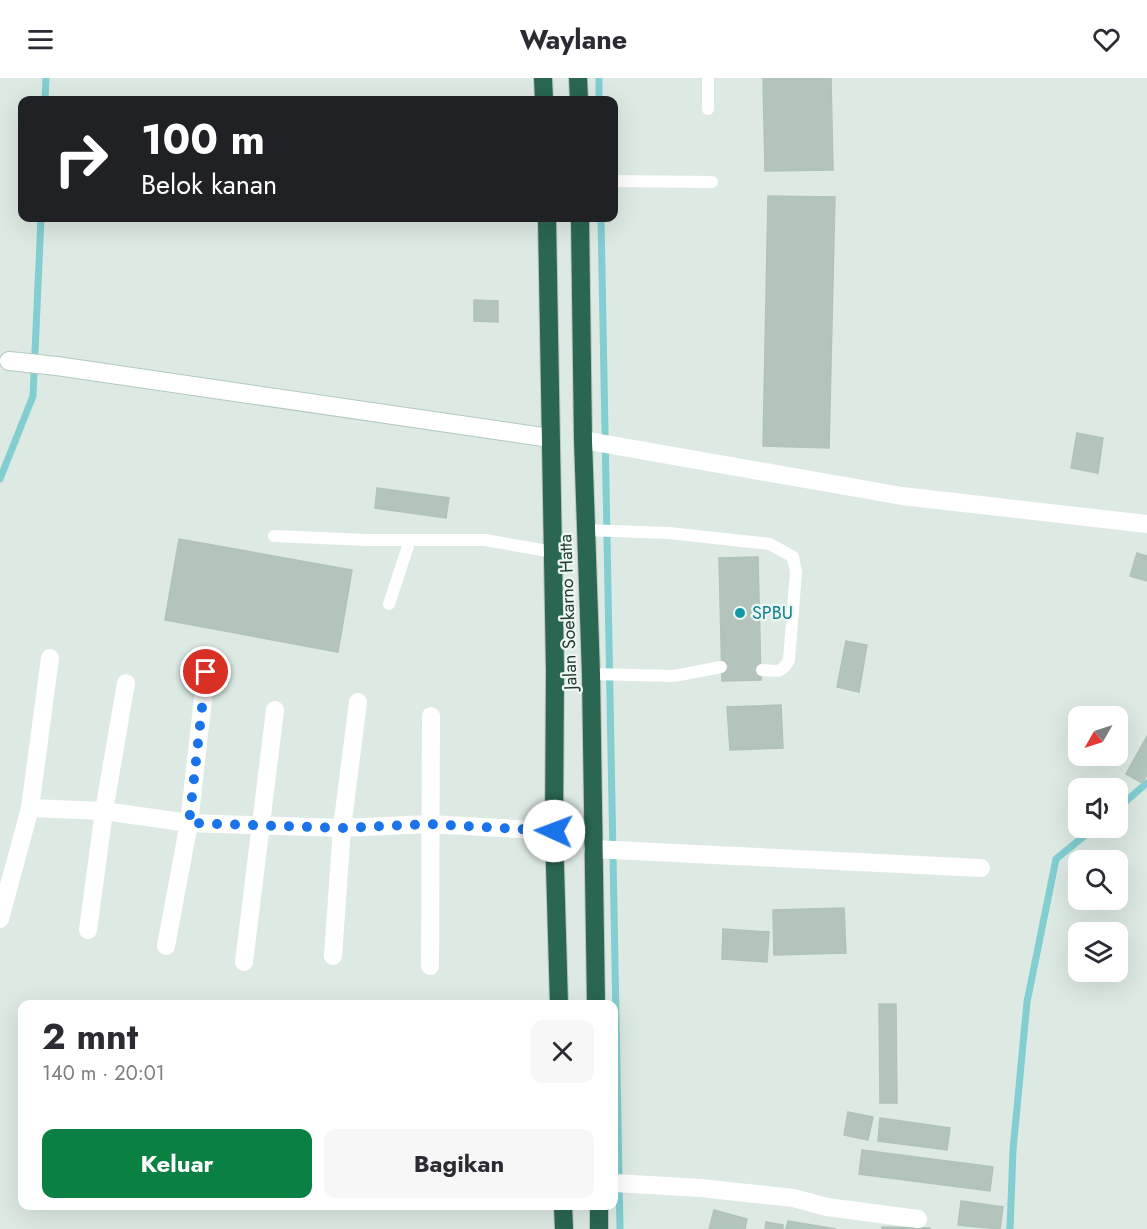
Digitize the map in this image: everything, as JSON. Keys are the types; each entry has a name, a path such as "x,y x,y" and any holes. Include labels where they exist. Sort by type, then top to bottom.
{"highway":[{"path":"543,78 544,96"},
{"path":"578,78 579,96"},
{"name":"Jalan Soekarno Hatta","path":"547,222 553,552 554,831 559,1000"},
{"name":"Jalan Soekarno Hatta","path":"580,222 589,442 586,530 599,849 596,1000"},
{"path":"563,1210 564,1229"},
{"path":"599,1210 600,1229"}],"street":[{"path":"5,361 57,366 550,438"},
{"path":"589,442 902,496 1124,519 1147,524"},
{"path":"0,918 30,808 50,658"},
{"path":"166,946 189,823 206,672"},
{"path":"88,930 104,811 126,683"},
{"path":"333,956 342,828 358,702"},
{"path":"244,962 275,710"},
{"path":"430,966 431,716"},
{"path":"30,808 104,811 189,823 342,828 430,824 554,831"},
{"path":"599,849 981,868"},
{"path":"618,1183 793,1197 827,1207 918,1218"}],"lane":[{"path":"708,78 708,109"},
{"path":"618,182 712,182"},
{"path":"586,530 669,533 770,544 793,557 796,572 789,660 785,668 779,671 762,670"},
{"path":"273,536 368,540 485,540 553,552"},
{"path":"388,604 410,540"},
{"path":"591,674 674,675 721,667"}],"building":[{"path":"763,78 831,78 833,170 765,171"},
{"path":"768,196 835,197 829,448 763,446"},
{"path":"474,300 498,301 498,322 474,321"},
{"path":"1077,433 1103,438 1098,473 1071,468"},
{"path":"377,488 449,498 446,518 375,508"},
{"path":"179,539 352,570 338,652 165,620"},
{"path":"1137,553 1147,556 1147,581 1130,576"},
{"name":"SPBU","path":"758,557 761,680 722,681 719,558"},
{"path":"846,641 867,645 859,692 837,687"},
{"path":"781,705 783,748 730,750 727,707"},
{"path":"1147,736 1147,775 1142,783 1126,774"},
{"path":"844,908 846,953 774,955 773,910"},
{"path":"723,929 769,932 767,962 722,959"},
{"path":"879,1004 896,1004 897,1103 880,1103"},
{"path":"848,1112 873,1117 868,1140 844,1135"},
{"path":"880,1118 950,1128 947,1150 878,1141"},
{"path":"862,1150 993,1167 990,1191 859,1174"},
{"path":"961,1201 1003,1207 1000,1229 958,1225"},
{"path":"714,1210 747,1219 745,1229 709,1229"},
{"path":"788,1221 836,1229 786,1229"},
{"path":"766,1222 783,1225 783,1229 765,1229"},
{"path":"882,1227 930,1228 930,1229 882,1229"}],"waterway":[{"path":"45,96 46,78"},
{"path":"599,78 599,96"},
{"path":"0,479 33,396 41,222"},
{"path":"601,222 616,1000"},
{"path":"1128,799 1147,783"},
{"path":"1010,1229 1013,1150 1027,1002 1056,859 1082,838"},
{"path":"618,1123 620,1229"}],"place":[{"name":"SPBU","path":"740,613"}],"route":[{"path":"206,672 189,823 342,828 430,824 554,831"}]}
